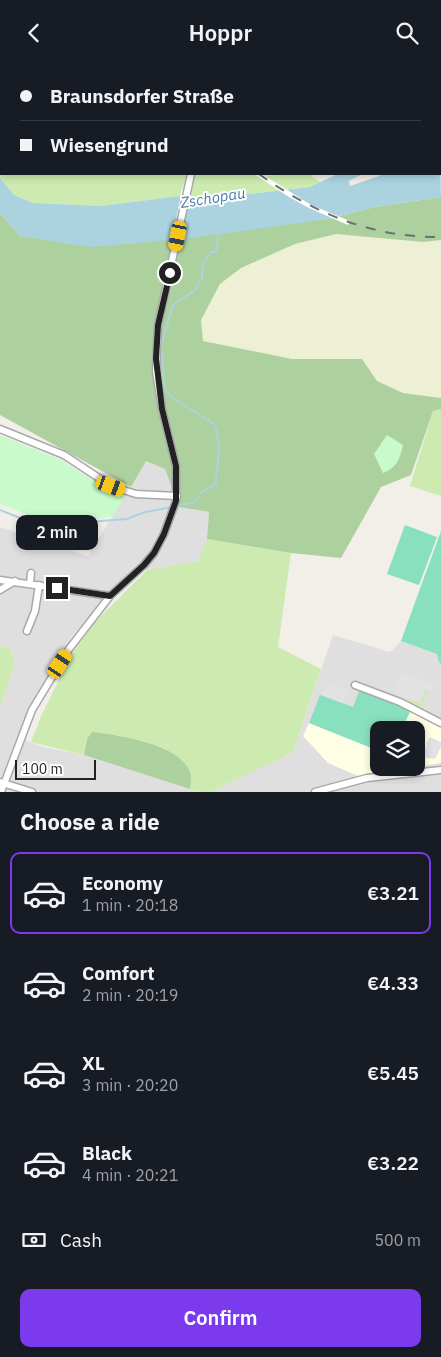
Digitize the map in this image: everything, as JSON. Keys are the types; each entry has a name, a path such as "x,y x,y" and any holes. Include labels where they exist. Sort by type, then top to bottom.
{"street":[{"path":"2,792 2,782 32,710 69,649 110,596 144,565 154,553 164,534 177,498 176,466 162,409 156,359 158,325 191,175"},
{"path":"0,429 64,455 116,488 136,494 177,498"},
{"path":"30,583 31,573"},
{"path":"0,579 110,596"},
{"path":"0,590 15,581"},
{"path":"27,631 35,611 39,585"},
{"path":"355,685 400,702 441,723"},
{"path":"315,792 367,778 441,770"},
{"path":"2,782 32,792"}],"shaded area":[{"path":"336,234 423,242 441,240 441,398 403,393 377,381 362,359 292,359 203,341 201,320 220,284 241,268 295,244"},
{"path":"146,461 165,469 179,507 209,512 207,539 198,561 147,570 137,565 72,636 30,710 18,738 44,747 84,755 200,792 0,792 0,702 2,702 15,662 10,648 0,646 0,527 88,556"},
{"path":"333,635 390,652 401,641 438,654 441,664 441,792 211,792 293,752"},
{"path":"402,672 434,684 431,692 425,690 420,703 393,693"},
{"path":"327,683 348,690 343,703 322,695"},
{"path":"411,710 441,726 441,763 425,766 425,721 406,721"},
{"path":"309,723 370,747 370,774 358,776 328,763 303,736"},
{"path":"430,737 441,742 441,747 435,759 425,758 426,744"}],"green space":[{"path":"0,175 187,175 180,196 101,206 33,203 14,195 0,178"},
{"path":"196,175 310,175 321,183 310,187 214,198 191,197"},
{"path":"441,197 441,240 423,242 336,234 295,244 241,268 220,284 201,320 203,341 292,359 362,359 377,381 403,393 441,398 441,409 433,411 411,475 381,487 341,558 291,553 207,539 209,512 179,507 165,469 146,461 131,487 0,415 0,213 20,236 328,219 374,207"},
{"path":"441,409 441,496 410,486 433,411"},
{"path":"0,435 61,460 111,492 125,496 113,516 56,524 38,522 24,513 0,504"},
{"path":"387,435 403,445 397,462 392,468 383,473 374,454"},
{"path":"405,525 437,537 419,585 387,574"},
{"path":"441,531 441,664 437,654 401,641"},
{"path":"207,539 291,553 278,647 321,669 293,752 211,792 200,792 190,789 191,776 164,748 140,740 116,735 87,739 84,755 31,742 42,714 73,652 97,620 147,570 198,561"},
{"path":"0,646 10,648 15,662 2,702 0,702"},
{"path":"360,689 411,710 406,721 370,721 370,747 309,723 320,695 353,707"},
{"path":"425,689 428,691 421,708 408,703 409,699 420,702"},
{"path":"92,732 131,738 160,747 172,753 189,770 191,777 190,789 84,755 87,739"}],"water":[{"name":"Zschopau","path":"336,175 361,175 349,181 350,186 382,175 440,175 441,197 374,207 328,219 184,239 91,247 20,236 0,213 0,178 14,195 33,203 101,206 180,196 214,198 310,187"}],"pier":[{"path":"256,175 264,175 311,205 350,221 348,225 289,197"},
{"path":"182,189 191,190 179,252 170,251"}],"waterway":[{"path":"177,506 194,502 202,492 216,484 218,439 214,424 170,396 165,387 161,345 173,305 194,291 202,278 203,264 211,252 216,252 218,234"},
{"path":"0,510 25,520 34,527 54,529 84,525 88,522 127,519 145,512 173,507"}],"railway":[{"path":"260,175 301,200 345,221 391,233 441,237"}],"route":[{"path":"57,588 110,596 144,565 154,553 164,534 176,501 176,466 162,409 156,371 158,325 170,273"}]}
